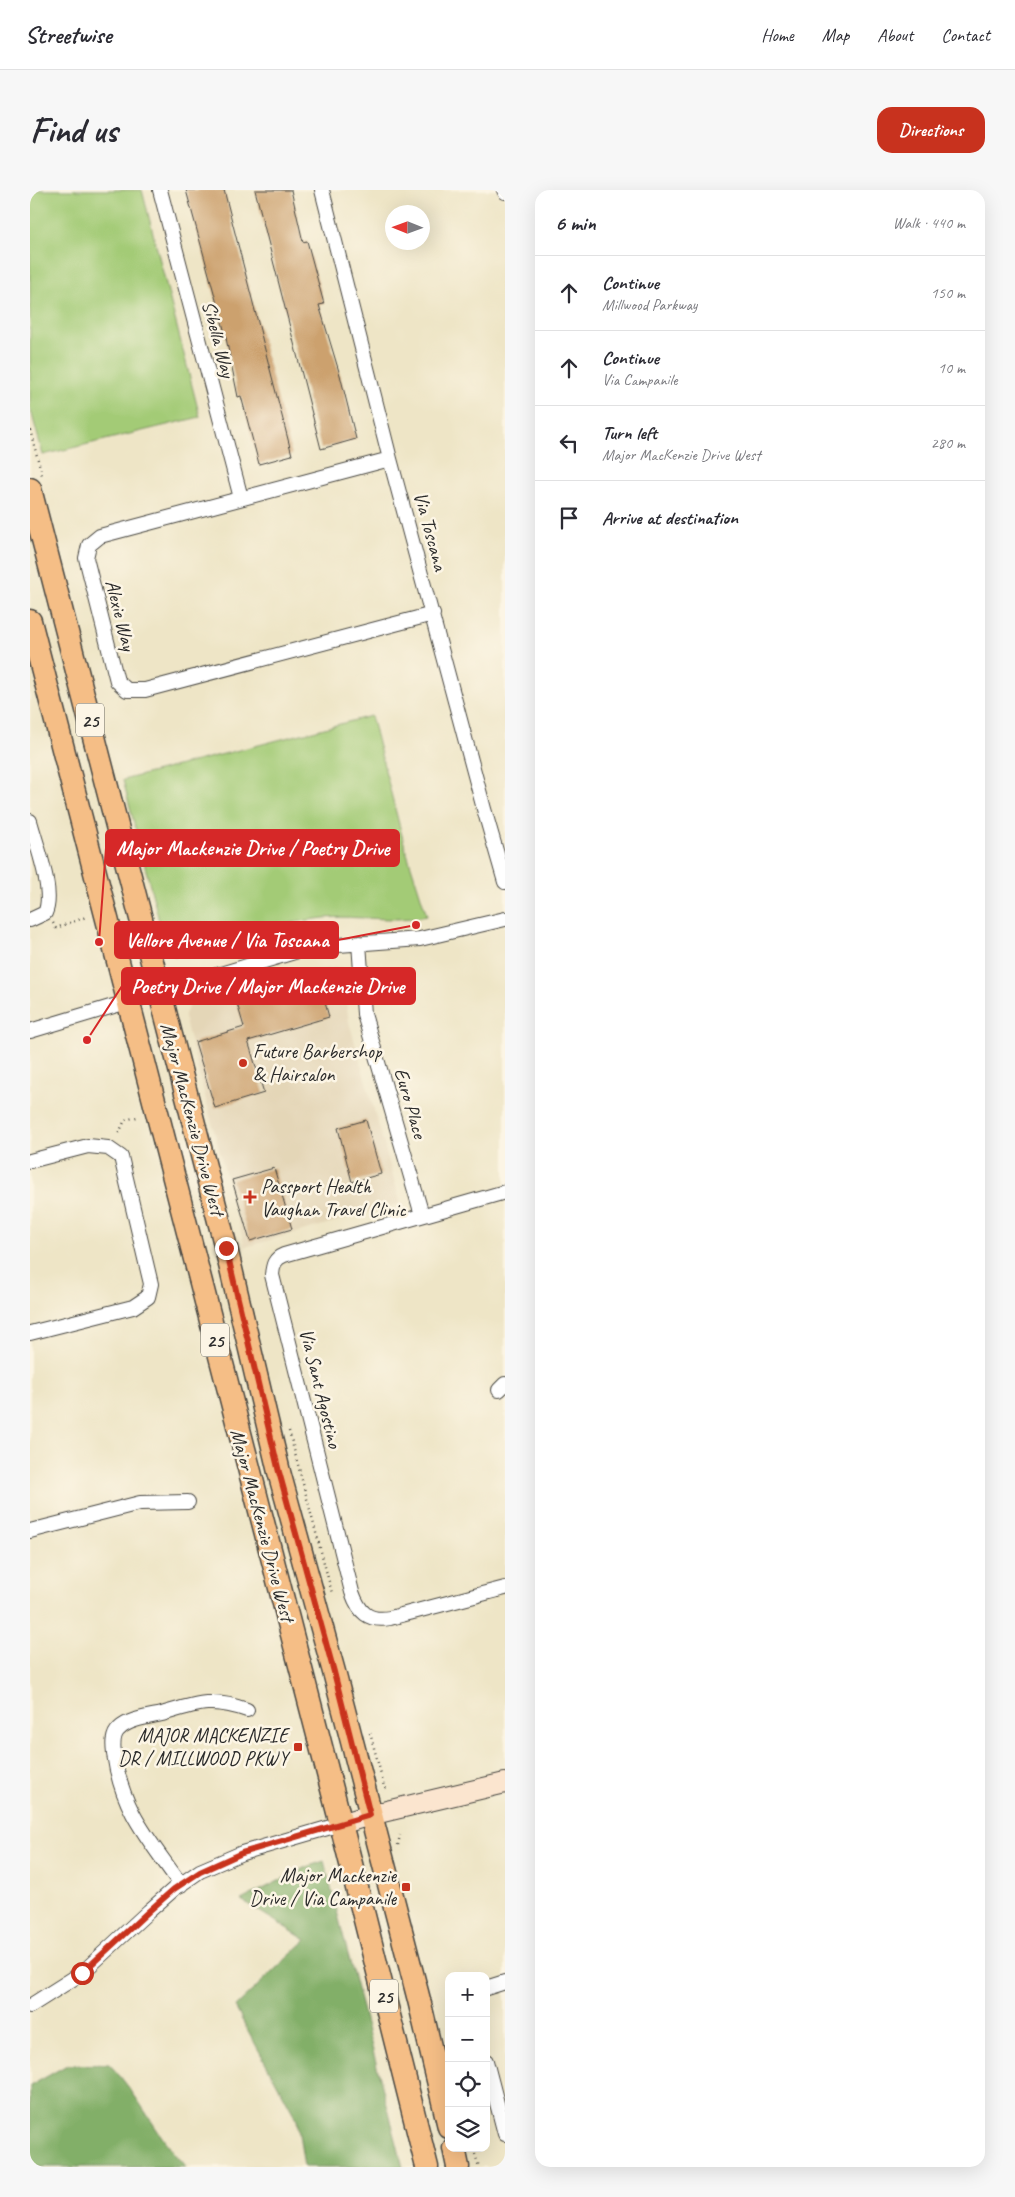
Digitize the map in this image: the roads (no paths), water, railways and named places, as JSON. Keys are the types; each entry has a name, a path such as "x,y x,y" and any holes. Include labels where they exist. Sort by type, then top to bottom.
{"main road":[{"name":"Major MacKenzie Drive West","path":"30,489 226,1248 279,1472 419,2000 445,2110"},
{"name":"Major MacKenzie Drive West","path":"30,621 341,1824 427,2167"},
{"path":"455,2152 458,2167"}],"street":[{"name":"Sibella Way","path":"160,190 241,498"},
{"name":"Via Toscana","path":"322,190 390,459 505,882"},
{"name":"Alexie Way","path":"390,459 100,536 89,545 86,558 117,681 127,690 145,690 433,614"},
{"path":"30,821 48,890 46,913 30,920"},
{"path":"30,1031 311,947 420,939 505,919"},
{"name":"Euro Place","path":"359,943 364,1014 422,1215"},
{"path":"30,1161 88,1146 108,1148 121,1157 151,1284 148,1297 133,1307 30,1333"},
{"name":"Via Sant Agostino","path":"505,1192 277,1258 273,1266 274,1287 352,1592 362,1613 370,1618 380,1620 505,1588"},
{"path":"30,1531 140,1503 188,1502"},
{"path":"181,1885 136,1821 122,1792 114,1750 116,1732 119,1728 132,1722 206,1702 224,1703 247,1710"},
{"path":"30,2006 82,1973 108,1947 181,1885 219,1862 370,1815 505,1783"},
{"path":"490,1987 505,1982"},
{"path":"486,2062 505,2134"}],"place":[{"name":"Vellore Avenue / Via Toscana","path":"416,925"},
{"name":"Major Mackenzie Drive / Poetry Drive","path":"99,942"},
{"name":"Poetry Drive / Major Mackenzie Drive","path":"87,1040"},
{"name":"Future Barbershop & Hairsalon","path":"243,1063"},
{"name":"Passport Health Vaughan Travel Clinic","path":"250,1197"},
{"name":"MAJOR MACKENZIE DR / MILLWOOD PKWY","path":"298,1747"},
{"name":"Major Mackenzie Drive / Via Campanile","path":"406,1887"}]}
